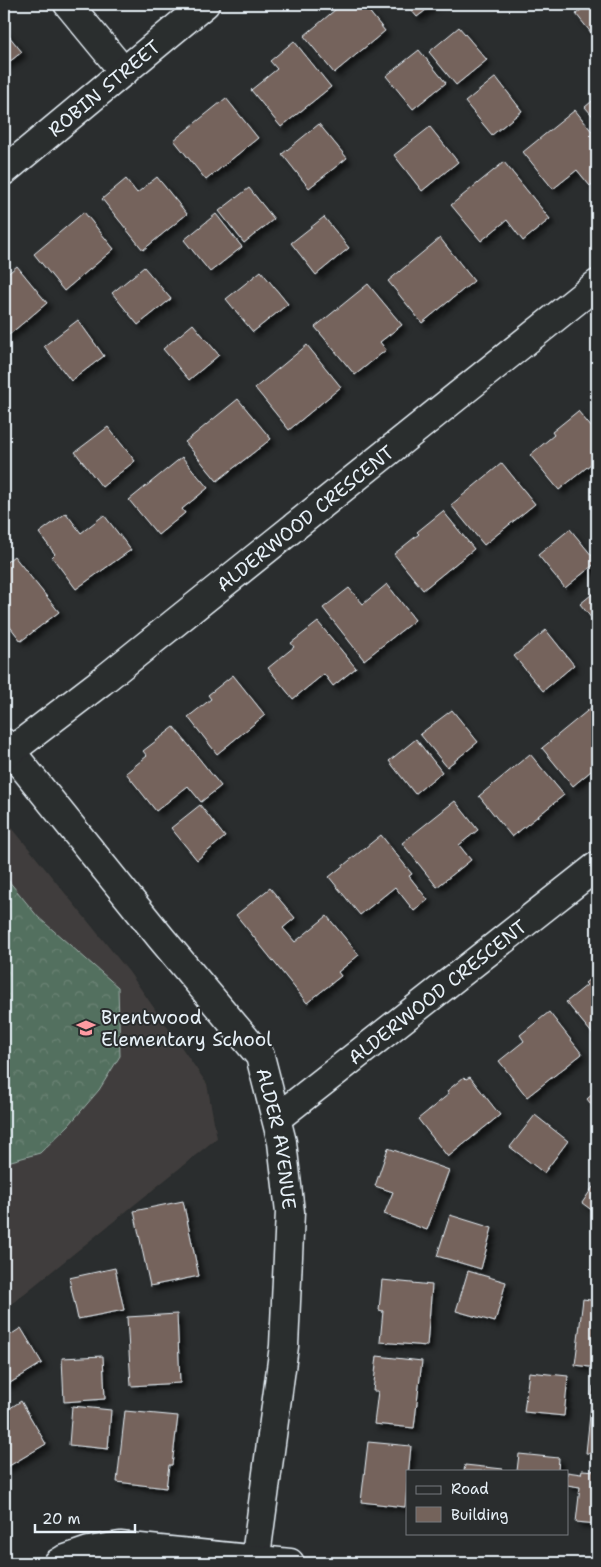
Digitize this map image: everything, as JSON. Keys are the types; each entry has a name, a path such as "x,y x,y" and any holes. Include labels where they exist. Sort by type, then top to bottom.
{"street":[{"path":"68,4 124,72"},
{"name":"ROBIN STREET","path":"4,171 205,4"},
{"name":"ALDERWOOD CRESCENT","path":"7,747 101,682 597,284"},
{"name":"ALDER AVENUE","path":"7,747 161,938 260,1056 282,1142 290,1212 284,1346 255,1561"},
{"name":"ALDERWOOD CRESCENT","path":"277,1118 597,866"},
{"path":"58,1563 89,1551 120,1546 290,1563"}],"shaded area":[{"name":"Brentwood Elementary School","path":"4,818 129,972 207,1084 217,1138 4,1310"}],"green space":[{"path":"4,875 38,917 118,987 120,1056 99,1090 69,1125 40,1153 4,1163"}],"building":[{"path":"342,4 363,4 385,31 334,73 304,36"},
{"path":"406,4 434,4 417,17"},
{"path":"588,4 597,4 597,40 576,14"},
{"path":"459,27 487,60 456,85 429,52"},
{"path":"4,30 22,52 4,66"},
{"path":"294,41 331,87 281,127 251,90 277,69 270,61"},
{"path":"419,50 446,83 413,109 386,76"},
{"path":"496,77 522,111 492,135 465,102"},
{"path":"597,97 597,121 585,107"},
{"path":"226,98 258,138 206,180 174,140"},
{"path":"575,110 597,138 597,180 590,186 577,170 553,189 523,152"},
{"path":"319,124 347,158 309,188 282,154"},
{"path":"430,127 458,162 422,191 394,155"},
{"path":"504,162 550,219 523,241 507,220 481,241 451,205"},
{"path":"157,177 187,214 143,250 102,199 126,179 137,193"},
{"path":"249,188 274,219 244,243 219,211"},
{"path":"84,212 114,249 64,291 34,254"},
{"path":"216,214 242,247 210,272 184,240"},
{"path":"324,217 349,248 316,275 291,243"},
{"path":"440,238 474,281 422,323 388,281"},
{"path":"17,266 47,303 4,339 4,277"},
{"path":"144,267 171,299 138,325 112,293"},
{"path":"261,271 288,304 253,332 226,299"},
{"path":"368,284 402,325 380,342 386,350 355,375 315,327"},
{"path":"78,320 104,356 71,381 44,346"},
{"path":"193,324 219,355 189,380 163,349"},
{"path":"307,345 341,387 289,430 255,388"},
{"path":"238,399 271,439 217,481 185,442"},
{"path":"578,411 597,434 597,459 559,490 530,455 554,435 552,432"},
{"path":"108,427 135,461 102,487 75,452"},
{"path":"182,457 208,488 182,509 185,513 158,535 129,500"},
{"path":"502,463 535,504 484,545 451,505"},
{"path":"443,511 474,549 423,590 394,554"},
{"path":"66,513 81,533 104,515 131,550 76,589 52,557 55,554 39,533"},
{"path":"570,529 597,562 565,588 538,555"},
{"path":"14,556 59,612 21,641 4,619 4,564"},
{"path":"387,584 415,620 364,660 323,608 349,588 363,604"},
{"path":"597,590 597,625 580,604"},
{"path":"318,622 356,668 333,686 324,674 293,699 268,668 294,647 291,643"},
{"path":"546,630 574,665 543,691 514,656"},
{"path":"233,675 265,715 217,754 188,717 211,699 208,695"},
{"path":"592,707 597,713 597,766 573,786 542,748"},
{"path":"452,710 478,742 447,767 420,734"},
{"path":"174,727 221,786 201,802 188,786 156,811 126,773 147,756 143,751"},
{"path":"416,739 442,772 415,794 389,761"},
{"path":"530,754 564,795 512,837 479,796"},
{"path":"455,801 478,830 459,845 471,860 437,887 402,843"},
{"path":"200,805 225,837 197,860 171,828"},
{"path":"381,835 412,874 409,876 428,900 414,911 395,887 360,915 329,877"},
{"path":"270,888 295,918 283,928 295,942 327,916 359,955 338,972 341,976 307,1003 236,915"},
{"path":"597,973 597,1035 595,1037 566,1002 587,985 585,983"},
{"path":"549,1012 582,1054 527,1097 499,1061 524,1041 520,1035"},
{"path":"464,1077 466,1079 470,1077 500,1115 448,1157 418,1119 449,1094 447,1091"},
{"path":"597,1090 597,1112 587,1099"},
{"path":"535,1115 568,1141 544,1173 510,1147"},
{"path":"388,1148 449,1170 427,1230 384,1214 393,1192 375,1186"},
{"path":"597,1181 597,1214 582,1203"},
{"path":"183,1201 199,1276 150,1286 134,1211"},
{"path":"450,1215 492,1228 481,1269 437,1256"},
{"path":"115,1268 124,1310 78,1319 69,1278"},
{"path":"468,1271 506,1282 495,1322 456,1311"},
{"path":"382,1280 432,1285 427,1346 380,1342 383,1311 379,1310"},
{"path":"583,1299 597,1301 597,1368 575,1365"},
{"path":"177,1314 180,1383 131,1386 127,1317"},
{"path":"21,1328 42,1363 7,1385 4,1380 4,1339"},
{"path":"103,1356 105,1399 64,1402 62,1358"},
{"path":"377,1356 422,1361 414,1428 374,1424 378,1391 373,1391"},
{"path":"529,1372 568,1376 564,1416 524,1412"},
{"path":"593,1386 597,1387 597,1454 586,1453"},
{"path":"21,1401 46,1444 4,1469 4,1412"},
{"path":"72,1406 111,1410 108,1449 69,1445"},
{"path":"125,1411 178,1416 172,1465 169,1465 166,1488 117,1482"},
{"path":"368,1442 411,1446 409,1470 406,1470 405,1507 361,1502"},
{"path":"519,1454 559,1458 558,1470 517,1470"},
{"path":"465,1465 503,1469 503,1470 464,1470"},
{"path":"582,1470 597,1471 597,1524 576,1522 580,1487 568,1485 568,1472 581,1474"}],"place":[{"name":"Brentwood Elementary School","path":"86,1028"}]}
